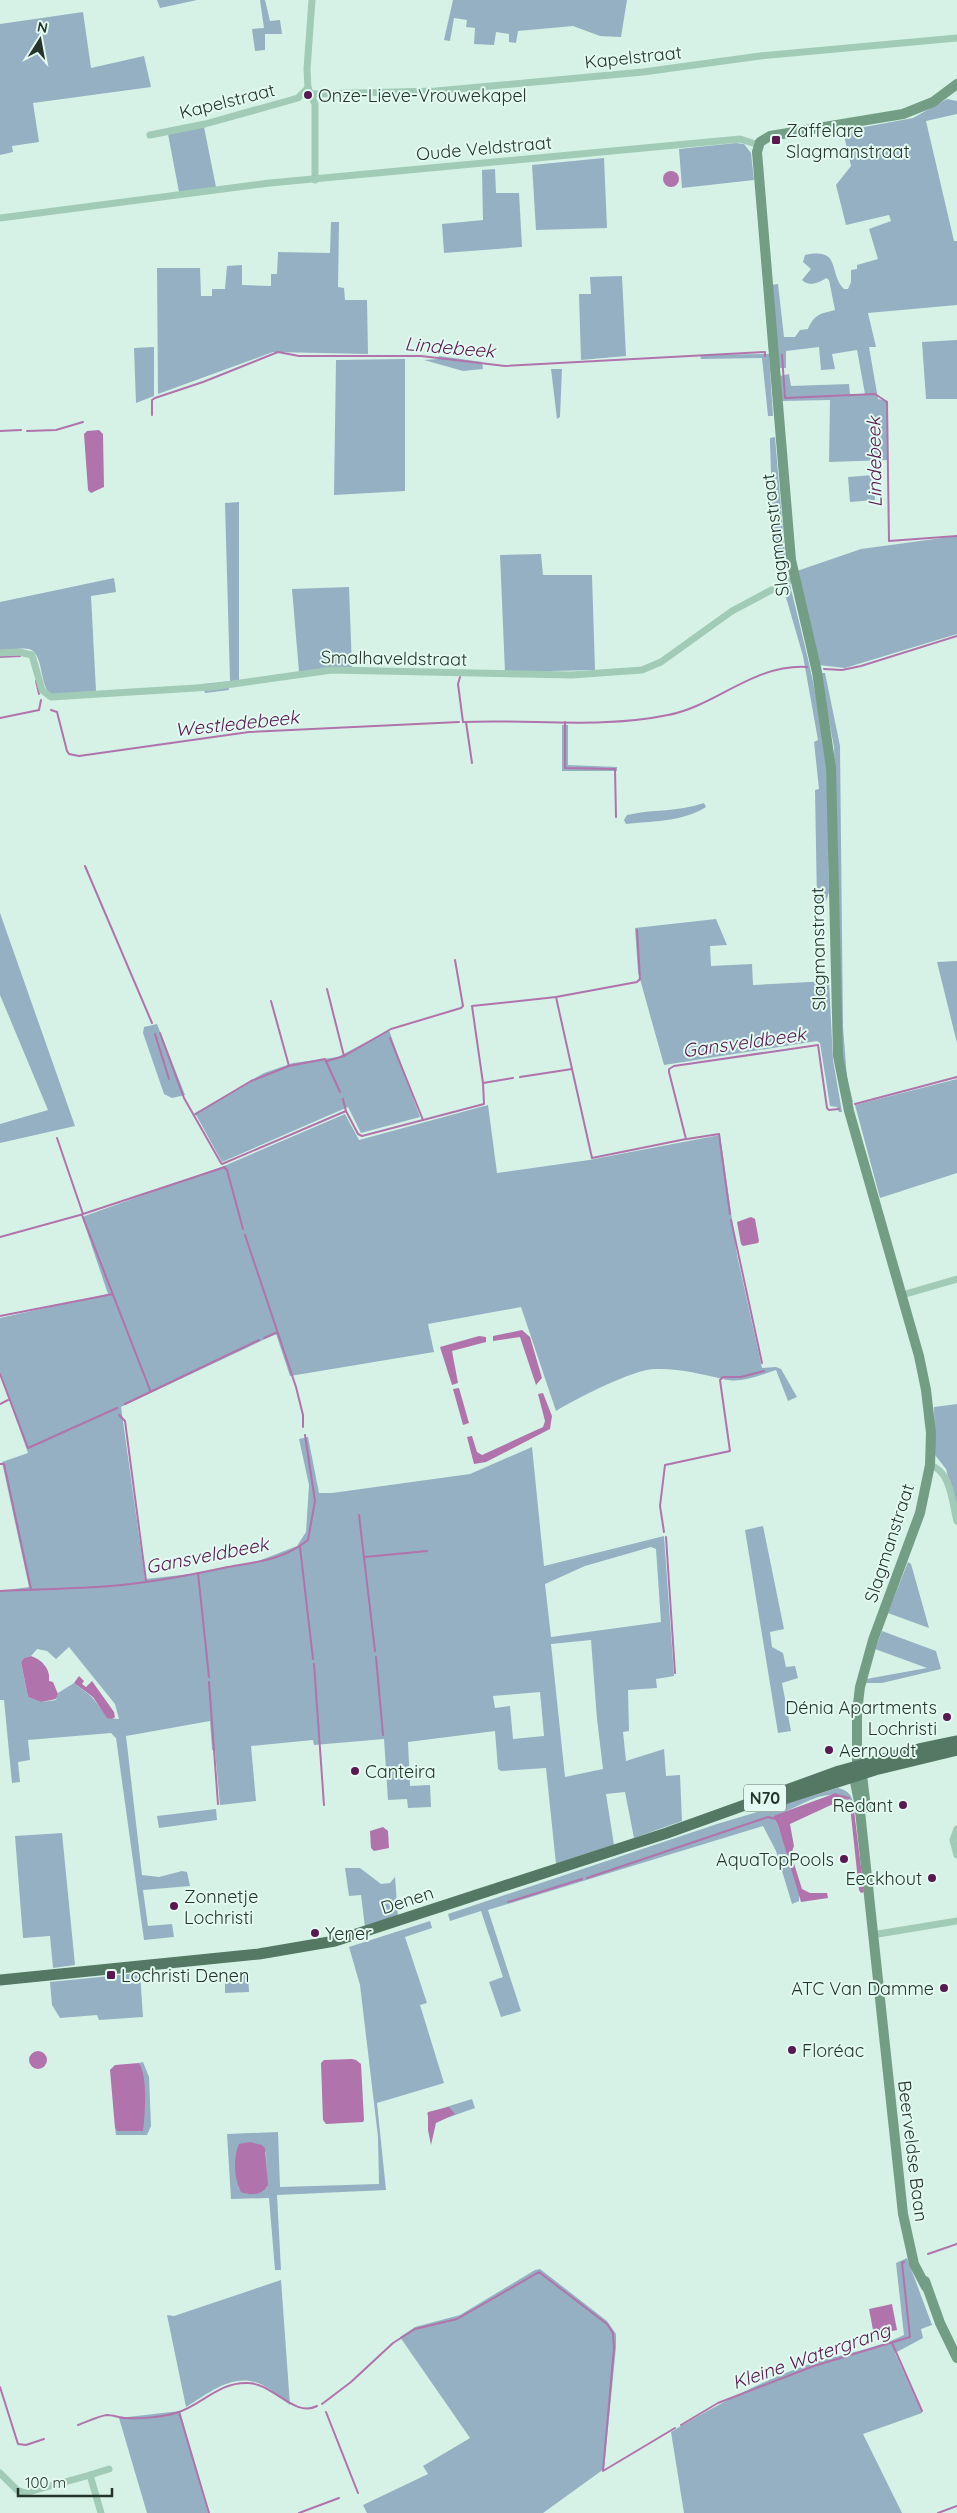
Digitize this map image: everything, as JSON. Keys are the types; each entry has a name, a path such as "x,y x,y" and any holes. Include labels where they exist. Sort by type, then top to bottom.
{"main road":[{"path":"759,144 770,136 916,110 955,88"},
{"name":"Slagmanstraat","path":"759,144 757,156 794,578 817,672 829,751 838,1056 849,1111 902,1295 926,1390 931,1433 930,1465 918,1520 864,1667 857,1712 858,1773"},
{"name":"Denen","path":"0,1980 259,1954 318,1945 353,1936 667,1833 722,1819 957,1741"},
{"name":"N70","path":"858,1773 957,1750"},
{"name":"Beerveldse Baan","path":"858,1773 859,1802 906,2196 913,2237 926,2287 957,2358"}],"street":[{"path":"312,0 307,69 310,91 315,104 315,180"},
{"name":"Kapelstraat","path":"150,135 204,124 288,101 310,91 436,91 643,72 780,54 957,38"},
{"name":"Oude Veldstraat","path":"0,218 270,183 740,140 759,144"},
{"name":"Smalhaveldstraat","path":"0,654 19,652 32,655 42,690 51,697 212,687 332,670 563,675 642,670 661,662 732,611 794,578"},
{"path":"902,1295 957,1280"},
{"path":"930,1465 940,1469 945,1476 957,1521"},
{"path":"957,1829 953,1840 957,1855"},
{"path":"875,1935 957,1921"},
{"path":"0,2473 17,2490 25,2493 109,2469"},
{"path":"90,2475 101,2513"}],"shaded area":[{"path":"157,0 197,0 160,8"},
{"path":"260,0 265,0 270,21 280,20 282,34 265,34 265,50 255,51 252,29 264,28"},
{"path":"453,0 627,0 621,37 600,36 573,26 518,31 516,43 509,42 509,34 496,32 494,45 474,44 475,28 466,27 467,20 454,18 450,41 444,40"},
{"path":"83,12 91,68 144,56 151,87 33,103 39,142 12,146 13,152 0,155 0,24"},
{"path":"947,99 957,101 957,114 926,121 954,241 957,241 957,305 868,313 876,347 869,347 878,399 888,401 888,460 829,462 830,400 782,401 780,376 789,374 791,386 849,384 850,394 865,394 857,350 832,354 835,369 821,370 819,347 786,351 786,368 779,368 771,285 778,284 784,337 795,337 800,330 808,329 812,321 818,316 835,310 829,280 826,278 811,284 802,280 811,269 803,262 805,255 817,254 829,258 839,283 844,289 848,289 851,282 851,270 857,269 857,265 878,259 869,229 891,221 889,215 846,225 836,185 851,166 843,131 913,118"},
{"path":"204,127 216,187 179,192 168,134"},
{"path":"736,143 744,144 751,153 754,180 682,188 679,149"},
{"path":"604,158 607,228 536,230 532,165"},
{"path":"495,169 496,193 519,193 522,247 444,253 442,224 483,220 482,170"},
{"path":"671,171 677,173 679,179 677,185 671,187 665,185 663,179 665,173"},
{"path":"331,222 339,222 338,287 344,288 345,300 367,300 368,354 273,352 158,394 157,268 200,268 201,296 212,296 212,289 225,289 227,266 242,265 242,285 271,286 271,274 277,274 278,252 330,253"},
{"path":"622,276 626,356 581,360 579,294 591,294 590,277"},
{"path":"957,340 957,399 926,399 922,342"},
{"path":"154,347 154,396 136,403 134,348"},
{"path":"769,354 773,416 768,416 762,358 701,359 700,355"},
{"path":"439,356 482,362 483,369 463,371 424,360 438,359"},
{"path":"405,359 405,491 334,495 336,360"},
{"path":"551,369 562,369 560,417 557,419"},
{"path":"99,430 103,434 104,487 91,493 88,490 84,434 87,431"},
{"path":"775,437 785,555 774,557 770,438"},
{"path":"873,475 875,500 850,502 848,477"},
{"path":"239,502 239,682 228,683 229,690 205,693 202,684 230,681 225,503"},
{"path":"957,536 957,634 845,668 819,665 797,571 861,549"},
{"path":"541,554 543,575 592,575 595,670 505,672 500,555"},
{"path":"114,578 116,592 91,596 96,691 51,695 47,690 37,656 34,652 29,649 0,651 0,602"},
{"path":"790,585 813,680 825,757 828,796 829,892 826,901 817,903 815,790 819,789 814,742 818,740 803,656 783,587"},
{"path":"349,587 352,668 299,672 292,589"},
{"path":"820,673 825,673 840,746 843,1027 847,1078 853,1102 851,1102 842,1054 834,747"},
{"path":"562,725 568,725 568,765 617,767 617,771 562,771"},
{"path":"704,803 706,807 687,816 626,824 624,820 627,815 685,808"},
{"path":"0,913 75,1126 0,1143 0,1124 48,1110 0,995"},
{"path":"716,919 727,945 710,946 711,966 752,964 753,985 829,981 833,1060 842,1112 839,1112 837,1107 830,1106 820,1043 817,1041 664,1065 638,972 635,928"},
{"path":"957,961 957,1043 937,962"},
{"path":"157,1024 185,1095 172,1098 164,1094 143,1033 144,1027"},
{"path":"389,1030 420,1117 361,1133 348,1107 222,1162 195,1113 264,1073 293,1063 338,1057"},
{"path":"957,1079 957,1173 880,1198 855,1105"},
{"path":"488,1105 497,1173 589,1160 720,1135 737,1255 762,1368 776,1367 781,1369 797,1397 788,1401 776,1370 750,1378 730,1380 681,1370 655,1369 645,1370 619,1379 590,1392 556,1411 521,1307 428,1324 434,1352 290,1376 276,1334 121,1407 145,1579 191,1574 256,1562 297,1546 306,1532 309,1485 299,1439 308,1437 319,1493 332,1493 470,1474 532,1447 544,1566 664,1536 674,1676 656,1679 657,1688 628,1690 629,1731 623,1732 626,1761 664,1749 666,1776 680,1775 682,1821 634,1838 625,1792 606,1794 614,1845 556,1864 546,1768 501,1771 498,1769 495,1731 408,1742 410,1786 430,1785 431,1807 408,1808 407,1799 388,1800 384,1739 314,1745 313,1740 251,1746 256,1801 220,1805 215,1750 212,1750 210,1721 126,1736 142,1875 159,1877 182,1871 187,1872 190,1886 143,1890 148,1926 172,1924 174,1937 144,1940 116,1738 111,1733 28,1740 30,1760 18,1762 20,1782 12,1783 4,1700 0,1700 0,1591 29,1587 2,1462 28,1453 0,1374 0,1318 108,1294 82,1217 224,1166 345,1114 359,1140","holes":["651,1547 656,1549 661,1622 551,1637 545,1584 585,1566","591,1640 603,1769 565,1777 551,1644","69,1647 115,1704 119,1719 108,1718 92,1697 74,1683 58,1693 56,1700 41,1702 28,1697 21,1662 24,1658 31,1656 37,1649 47,1651 56,1659","540,1692 544,1736 513,1739 510,1706 495,1708 493,1696"]},
{"path":"751,1217 755,1219 759,1241 758,1243 743,1246 737,1222"},
{"path":"522,1330 530,1337 542,1378 536,1385 520,1337 493,1341 493,1336"},
{"path":"479,1336 486,1337 486,1342 452,1351 458,1383 452,1385 440,1347"},
{"path":"459,1388 469,1423 463,1425 453,1389"},
{"path":"543,1393 552,1416 550,1429 486,1462 474,1464 467,1437 472,1436 477,1452 482,1455 543,1427 545,1421 538,1394"},
{"path":"957,1404 957,1509 946,1469 935,1455 934,1407"},
{"path":"763,1526 784,1629 770,1632 772,1647 783,1653 786,1667 795,1666 798,1678 782,1683 791,1731 778,1733 745,1530"},
{"path":"908,1562 911,1564 929,1628 888,1613"},
{"path":"882,1631 936,1651 941,1669 882,1683 865,1683 866,1679 927,1668 875,1649"},
{"path":"31,1656 42,1662 47,1669 49,1681 53,1682 58,1694 56,1699 41,1702 28,1697 21,1662 24,1658"},
{"path":"79,1676 84,1681 82,1684 86,1687 92,1681 114,1712 115,1717 112,1719 107,1718 93,1697 74,1683"},
{"path":"838,1788 848,1792 853,1802 834,1795 824,1796 773,1816 778,1825 799,1892 799,1901 792,1904 776,1851 763,1826 488,1910 521,2011 501,2017 489,1982 503,1977 481,1911 450,1921 448,1914 717,1824"},
{"path":"836,1793 853,1802 864,1892 861,1893 859,1890 850,1806 848,1800 844,1799 790,1824 794,1846 791,1854 802,1889 810,1893 827,1893 828,1898 801,1902 778,1825 773,1816"},
{"path":"216,1809 217,1820 159,1828 157,1816"},
{"path":"383,1827 388,1831 389,1848 374,1851 371,1848 370,1831"},
{"path":"62,1833 75,1965 53,1968 50,1936 23,1938 15,1836"},
{"path":"345,1868 360,1868 381,1884 390,1883 395,1877 398,1916 365,1927 361,1895 349,1896"},
{"path":"430,1921 432,1928 405,1937 427,2003 420,2005 444,2083 377,2103 386,2190 277,2195 281,2270 275,2270 269,2198 231,2199 227,2134 278,2132 280,2187 379,2184 378,2137 360,1985 349,1947","holes":["266,2152 267,2188 239,2189 236,2174"]},
{"path":"248,1972 249,1992 225,1993 225,1973"},
{"path":"140,1973 143,2017 99,2020 97,2015 60,2018 52,2005 50,1982"},
{"path":"38,2051 44,2054 47,2060 44,2066 38,2069 32,2066 29,2060 32,2054"},
{"path":"352,2059 361,2064 364,2120 363,2122 326,2124 323,2120 321,2063 324,2060"},
{"path":"143,2062 149,2077 151,2126 147,2135 116,2135 115,2128 117,2131 143,2131 139,2063"},
{"path":"139,2063 145,2086 143,2131 117,2131 115,2128 110,2070 115,2065"},
{"path":"472,2099 475,2108 430,2124 427,2113"},
{"path":"449,2107 455,2114 436,2123 431,2145 428,2130 428,2112"},
{"path":"250,2142 262,2145 265,2148 268,2185 260,2193 253,2194 241,2192 235,2168 239,2144"},
{"path":"907,2258 932,2325 921,2329 923,2338 895,2353 922,2413 863,2434 902,2513 684,2513 671,2432 724,2402 797,2368 883,2344 904,2335 896,2263"},
{"path":"540,2269 607,2321 616,2334 604,2469 543,2513 367,2513 363,2505 428,2474 423,2466 470,2438 400,2337 415,2327 460,2315 535,2270"},
{"path":"281,2280 290,2405 258,2383 239,2381 220,2386 186,2407 167,2315 174,2316"},
{"path":"892,2304 897,2330 874,2335 869,2309"},
{"path":"180,2411 208,2513 147,2513 119,2418"}],"waterway":[{"name":"Lindebeek","path":"152,415 152,400 155,398 203,382 278,352 299,356 421,356 505,366 765,352 765,356"},
{"name":"Lindebeek","path":"782,355 785,398 875,394 887,402 889,541 957,536"},
{"name":"Lindebeek","path":"27,431 56,430 83,422"},
{"name":"Lindebeek","path":"0,431 21,430"},
{"name":"Westledebeek","path":"824,669 842,670 861,666 957,636"},
{"path":"0,657 20,656"},
{"name":"Westledebeek","path":"460,677 458,684 463,722 591,723 617,722 668,715 686,710 752,678 769,672 787,668 807,667"},
{"path":"36,681 39,694"},
{"name":"Westledebeek","path":"0,718 39,710 41,700"},
{"name":"Westledebeek","path":"51,710 57,712 67,751 69,754 79,756 249,732 459,722"},
{"path":"466,722 472,763"},
{"path":"565,722 565,768 615,769 616,817"},
{"path":"85,866 152,1023"},
{"path":"483,1083 472,1006 556,997 637,982 640,979 637,930"},
{"path":"344,1056 391,1029 461,1008 463,1006 455,960"},
{"path":"327,989 344,1056 327,1061"},
{"path":"556,997 572,1069"},
{"path":"271,1001 289,1066 325,1059 340,1092"},
{"name":"Gansveldbeek","path":"160,1033 184,1098 221,1163"},
{"path":"155,1034 169,1079"},
{"path":"390,1038 423,1120"},
{"name":"Gansveldbeek","path":"520,1077 572,1069 592,1158 686,1139 669,1072 669,1069 674,1066 818,1045 827,1108 829,1110 839,1109"},
{"path":"194,1115 251,1081 289,1066"},
{"name":"Gansveldbeek","path":"855,1104 957,1077"},
{"name":"Gansveldbeek","path":"222,1164 346,1111 358,1134 362,1136 484,1104 483,1083 513,1078"},
{"path":"343,1099 346,1111"},
{"path":"687,1139 719,1134 730,1214"},
{"path":"57,1138 83,1214"},
{"name":"Gansveldbeek","path":"224,1167 227,1170 243,1229"},
{"path":"0,1237 80,1215 225,1167"},
{"path":"82,1215 150,1390"},
{"path":"731,1220 762,1363"},
{"name":"Gansveldbeek","path":"245,1235 296,1387 303,1415 303,1427"},
{"path":"0,1316 113,1294"},
{"path":"264,1338 276,1333"},
{"path":"125,1404 259,1340"},
{"path":"664,1532 660,1506 665,1465 730,1451 720,1380 723,1377 741,1377 764,1371"},
{"path":"0,1374 28,1448 117,1408"},
{"path":"0,1404 8,1400"},
{"path":"119,1415 125,1421 146,1581"},
{"name":"Gansveldbeek","path":"0,1591 96,1587 138,1583 257,1562 278,1557 298,1547 308,1540 315,1501 305,1435"},
{"path":"0,1464 4,1464 31,1589"},
{"path":"359,1515 375,1651"},
{"path":"666,1537 675,1673"},
{"path":"300,1547 313,1659"},
{"path":"365,1557 427,1551"},
{"path":"198,1573 209,1677"},
{"path":"376,1657 383,1735"},
{"path":"314,1664 324,1805"},
{"path":"209,1682 218,1804"},
{"path":"841,1796 849,1798"},
{"path":"587,1878 768,1817 776,1819"},
{"path":"508,1902 582,1879"},
{"name":"Kleine Watergrang","path":"928,2254 957,2244"},
{"name":"Kleine Watergrang","path":"681,2425 718,2403 814,2366 910,2337 902,2263 904,2262"},
{"name":"Kleine Watergrang","path":"322,2404 351,2382 393,2343 415,2329 457,2319 539,2272 607,2324 613,2333 614,2348 603,2471 675,2428"},
{"path":"892,2343 922,2411"},
{"name":"Kleine Watergrang","path":"78,2425 107,2415 137,2418 171,2414 185,2410 219,2390 238,2383 258,2385 300,2408 317,2406"},
{"name":"Kleine Watergrang","path":"0,2387 18,2444 26,2445 44,2439"},
{"path":"179,2412 209,2513"},
{"path":"326,2412 358,2493"},
{"path":"299,2513 339,2498"},
{"path":"938,2513 957,2506"}],"place":[{"name":"Onze-Lieve-Vrouwekapel","path":"308,95"},
{"name":"Zaffelare Slagmanstraat","path":"776,140"},
{"name":"Dénia Apartments Lochristi","path":"947,1717"},
{"name":"Aernoudt","path":"829,1750"},
{"name":"Canteira","path":"355,1771"},
{"name":"Redant","path":"903,1805"},
{"name":"AquaTopPools","path":"844,1859"},
{"name":"Eeckhout","path":"932,1878"},
{"name":"Zonnetje Lochristi","path":"174,1906"},
{"name":"Yener","path":"315,1933"},
{"name":"Lochristi Denen","path":"111,1975"},
{"name":"ATC Van Damme","path":"944,1988"},
{"name":"Floréac","path":"792,2050"}]}
